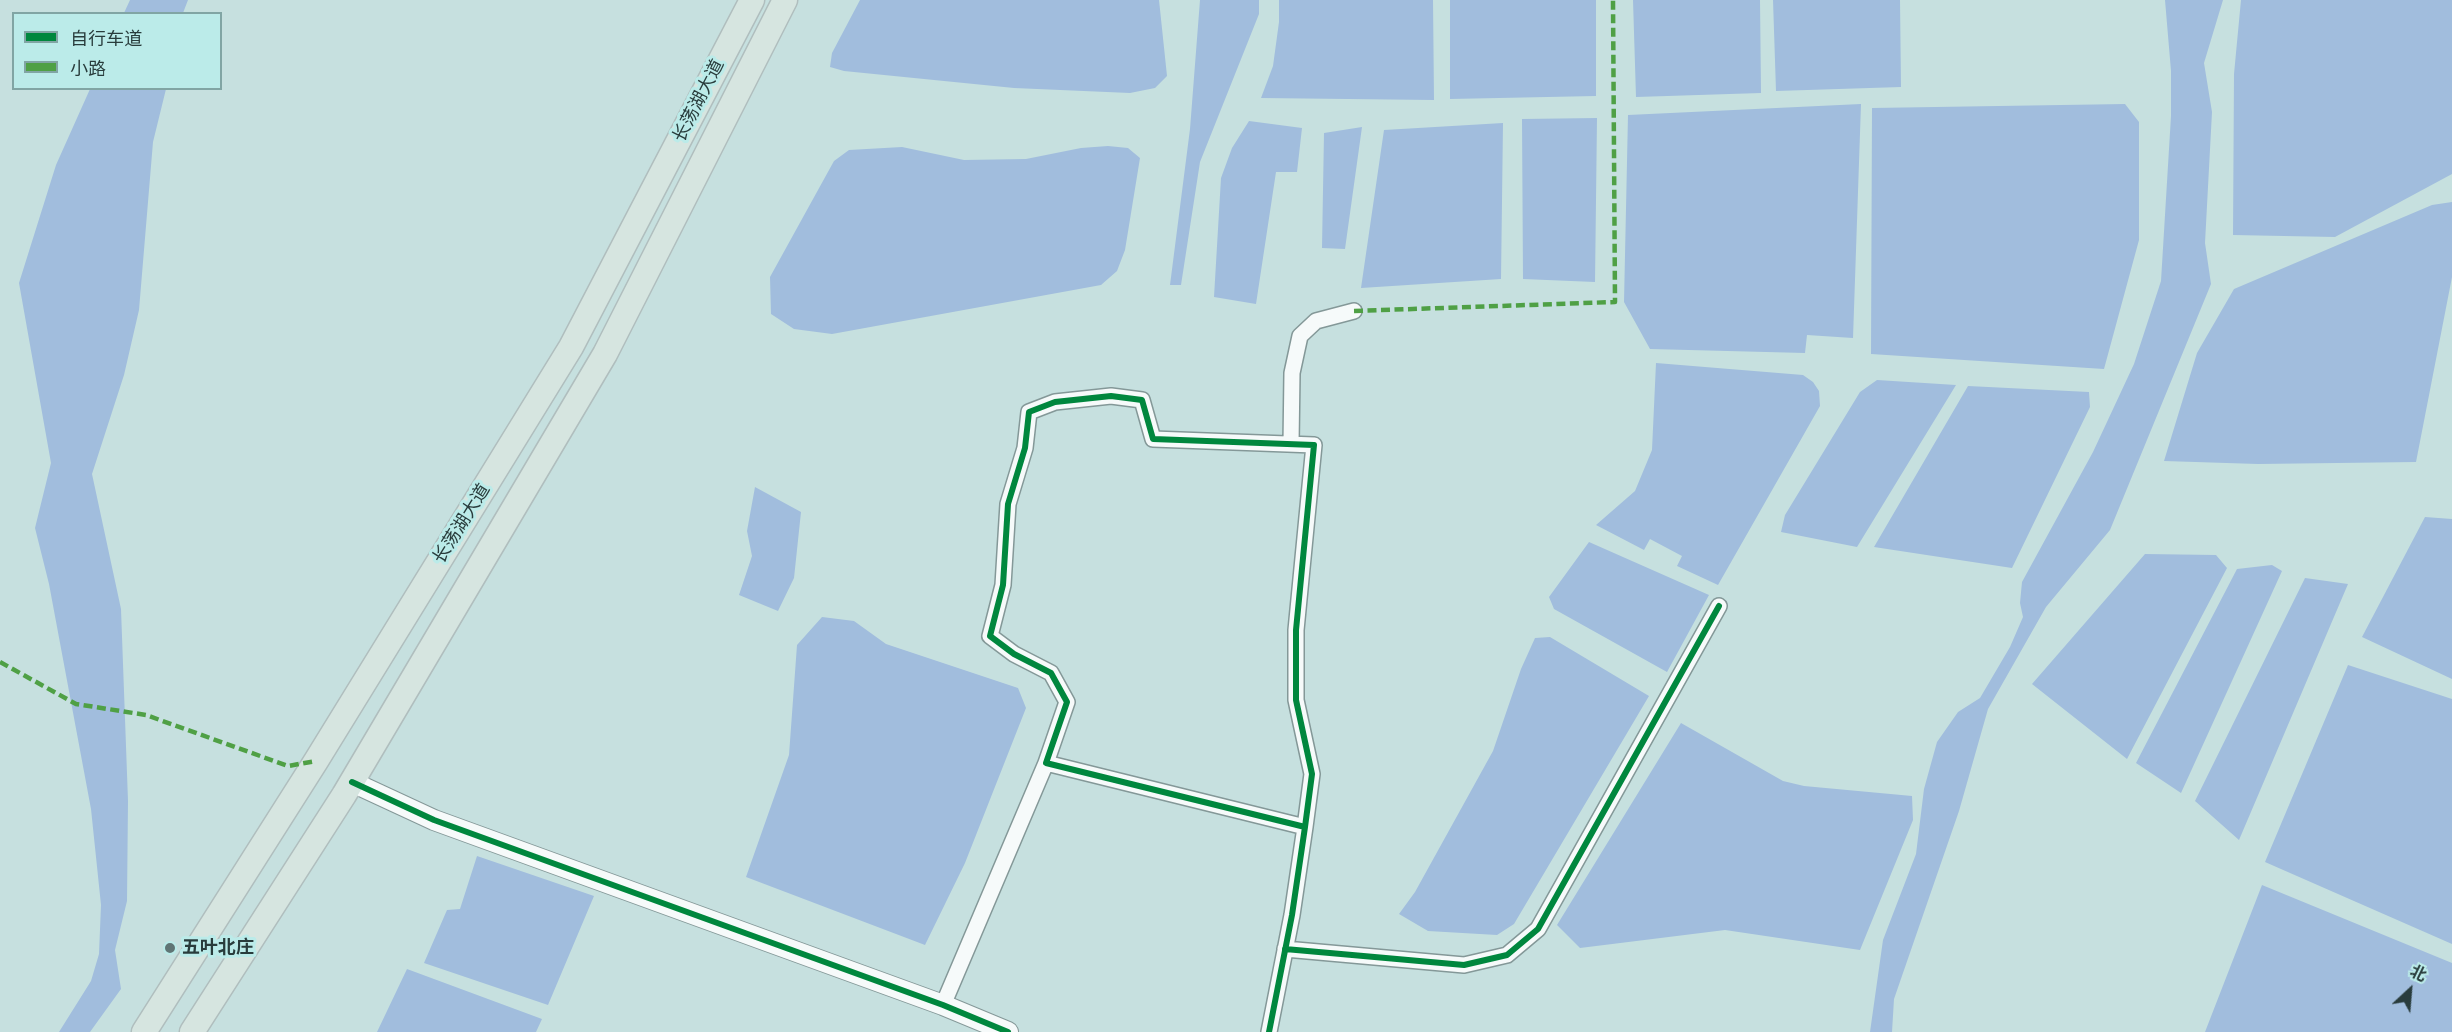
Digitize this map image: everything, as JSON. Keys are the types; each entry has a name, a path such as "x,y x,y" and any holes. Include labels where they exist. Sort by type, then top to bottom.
{"main road":[{"name":"长荡湖大道","path":"144,1032 316,761 571,347 752,0"},
{"name":"长荡湖大道","path":"192,1032 352,782 605,354 785,0"}],"street":[{"path":"1291,444 1292,373 1300,336 1316,321 1354,311"},
{"path":"943,1005 1046,763 1067,702 1051,673 1014,654 990,636 1004,585 1008,504 1025,448 1029,412 1055,402 1111,396 1142,400 1153,439 1314,445 1296,630 1296,700 1312,774 1285,949 1269,1032"},
{"path":"1285,949 1464,966 1507,956 1538,929 1719,606"},
{"path":"1046,763 1305,827"},
{"path":"352,782 434,820 943,1005 1008,1032"}],"water":[{"path":"130,0 188,0 183,12 124,12"},
{"path":"860,0 1159,0 1167,76 1155,88 1130,93 1014,88 844,71 830,67 832,53"},
{"path":"1200,0 1259,0 1259,14 1200,162 1181,285 1170,285 1190,129"},
{"path":"1279,0 1433,0 1434,100 1261,98 1273,66 1279,22"},
{"path":"1450,0 1596,0 1596,96 1450,99"},
{"path":"1633,0 1760,0 1761,93 1636,97"},
{"path":"1773,0 1900,0 1901,87 1776,91"},
{"path":"2165,0 2223,0 2204,63 2212,112 2205,243 2211,284 2110,530 2046,607 1988,709 1959,811 1894,999 1892,1032 1870,1032 1883,940 1916,854 1924,789 1937,742 1958,712 1980,698 2010,647 2023,617 2020,603 2022,582 2093,452 2134,364 2161,281 2171,116 2171,71"},
{"path":"2241,0 2452,0 2452,174 2335,237 2233,235 2234,74"},
{"path":"90,90 166,90 153,142 139,310 124,375 92,474 121,609 128,801 127,901 115,950 121,989 90,1032 59,1032 91,981 99,954 101,905 91,809 49,584 35,528 51,463 19,283 56,165"},
{"path":"1861,104 1853,338 1807,335 1805,353 1650,349 1624,302 1628,115"},
{"path":"2125,104 2139,122 2139,240 2104,369 1871,354 1872,108"},
{"path":"1597,118 1595,282 1523,279 1522,119"},
{"path":"1249,121 1302,128 1297,172 1276,172 1256,304 1214,297 1221,178 1232,148"},
{"path":"1503,123 1501,279 1361,288 1384,130"},
{"path":"1362,127 1345,249 1322,248 1324,133"},
{"path":"1108,146 1128,148 1140,158 1125,250 1117,271 1101,285 832,334 794,329 771,314 770,277 834,161 849,150 902,147 964,160 1026,159 1081,148"},
{"path":"2452,202 2452,277 2416,462 2258,464 2164,461 2197,353 2234,289 2432,205"},
{"path":"1656,363 1803,375 1813,382 1819,391 1820,406 1718,585 1677,566 1682,556 1650,539 1644,550 1596,525 1635,491 1652,450"},
{"path":"1877,380 1956,385 1857,547 1781,532 1785,515 1860,392"},
{"path":"1968,386 2089,392 2090,407 2012,568 1874,547"},
{"path":"755,487 801,512 794,578 778,611 739,595 752,556 747,531"},
{"path":"2425,517 2452,519 2452,679 2362,637"},
{"path":"1589,542 1709,595 1667,672 1554,609 1549,597"},
{"path":"2145,554 2216,555 2227,568 2127,759 2032,684"},
{"path":"2272,565 2282,571 2181,793 2136,763 2237,569"},
{"path":"2305,578 2348,584 2239,840 2195,801"},
{"path":"822,617 854,621 886,644 1018,688 1026,708 965,863 925,945 746,877 789,755 797,645"},
{"path":"1550,637 1649,696 1514,924 1497,935 1428,931 1399,914 1415,892 1493,751 1521,669 1535,638"},
{"path":"2348,665 2452,699 2452,944 2265,862"},
{"path":"1681,723 1783,781 1804,786 1912,796 1913,820 1860,950 1725,930 1580,948 1557,925"},
{"path":"477,856 594,896 548,1005 424,963 447,910 460,909"},
{"path":"2262,885 2452,963 2452,1032 2205,1032"},
{"path":"407,969 542,1019 536,1032 377,1032"}],"marked path":[{"path":"1354,311 1615,302 1613,0"},
{"path":"0,662 76,704 146,715 288,766 316,761"}],"cycle path":[{"path":"1269,1032 1292,915 1305,827 1312,774 1296,700 1296,630 1314,445 1153,439 1142,400 1111,396 1055,402 1029,412 1025,448 1008,504 1003,585 990,636 1014,654 1051,673 1067,702 1046,763 1305,827"},
{"path":"1285,949 1464,965 1507,955 1538,929 1719,606"},
{"path":"352,782 434,820 943,1005 1008,1032"}],"place":[{"name":"五叶北庄","path":"170,948"}]}
